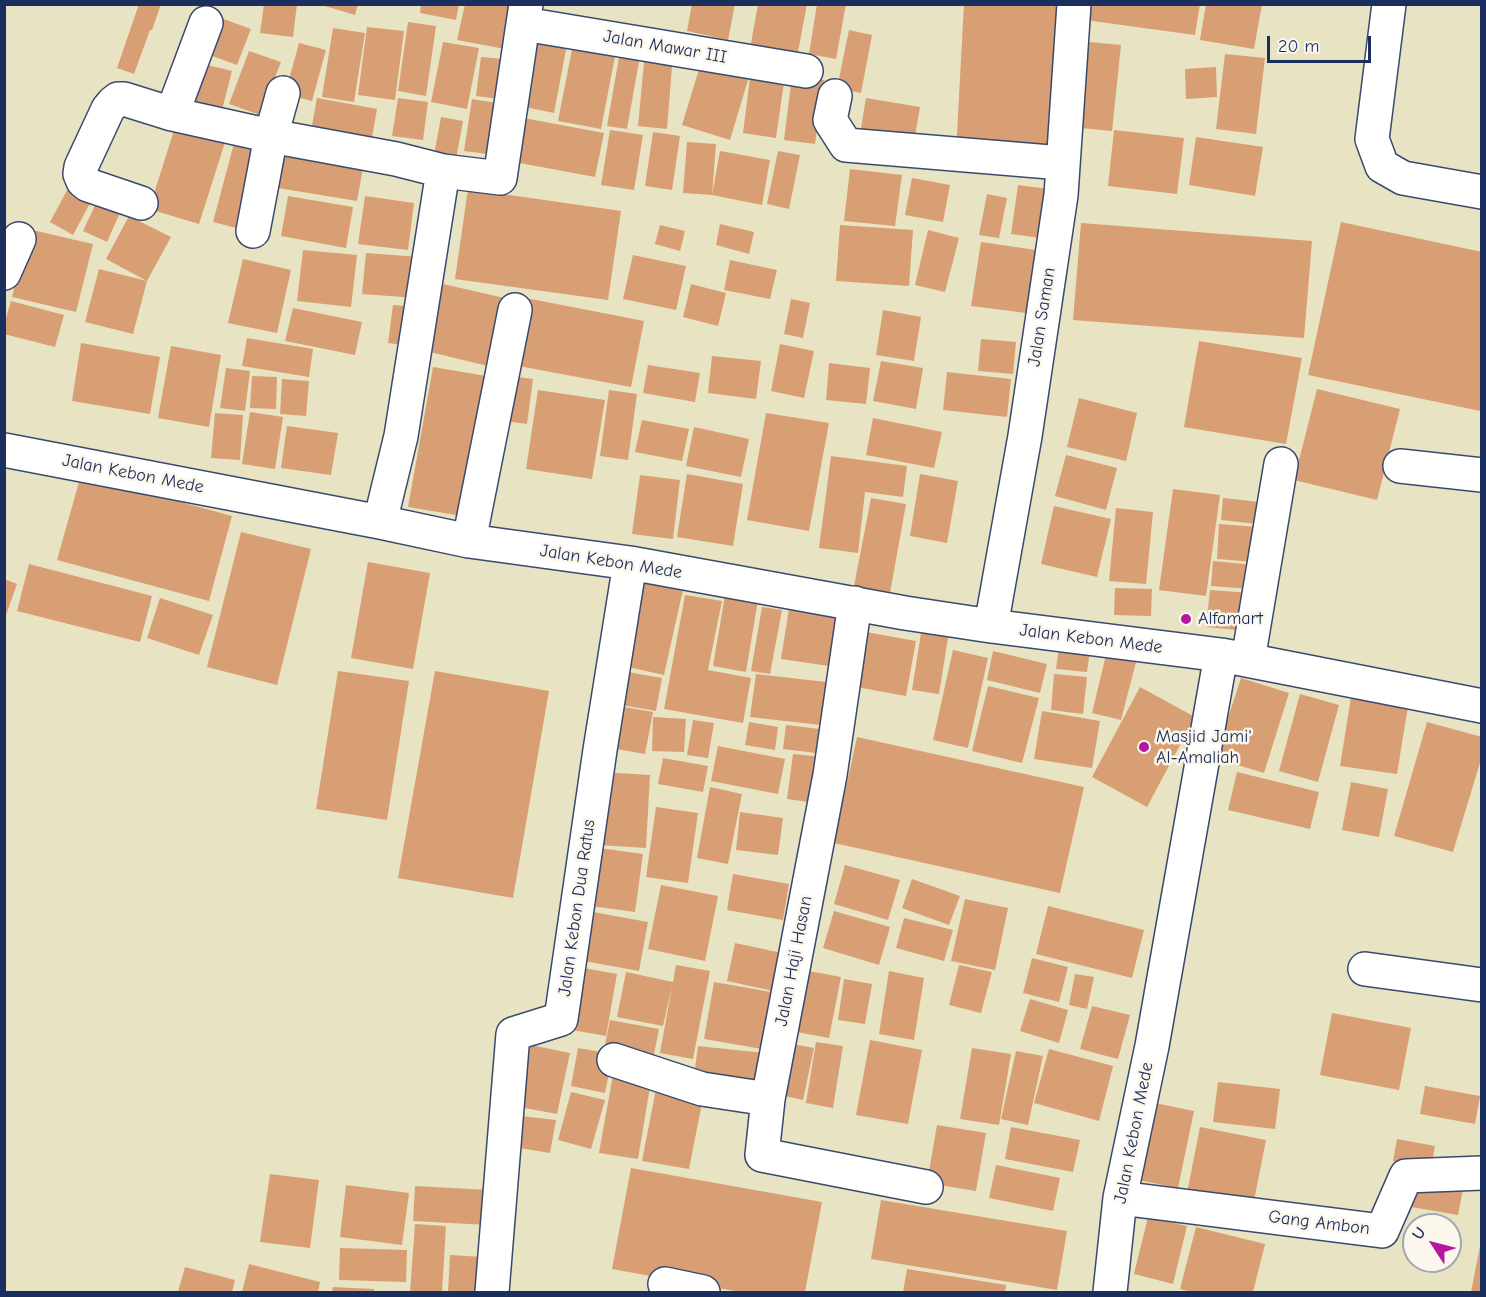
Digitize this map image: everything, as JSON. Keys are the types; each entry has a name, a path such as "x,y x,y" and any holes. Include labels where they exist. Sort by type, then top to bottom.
{"street":[{"name":"Jalan Saman","path":"991,626 1024,436 1061,195 1074,4"},
{"path":"1389,4 1372,139 1382,166 1403,178 1482,192"},
{"path":"141,203 88,185 80,174 81,167 108,109 118,99 172,114 272,136 396,159 443,171 500,178 525,14"},
{"name":"Jalan Mawar III","path":"525,14 806,71"},
{"path":"172,114 206,23"},
{"path":"253,231 282,93"},
{"path":"835,96 830,120 846,145 1062,163"},
{"path":"380,522 401,436 443,171"},
{"path":"4,273 19,239"},
{"path":"469,541 515,310"},
{"name":"Jalan Kebon Mede","path":"4,450 469,541 630,563 905,613 1234,658 1482,706"},
{"path":"1234,658 1281,464"},
{"path":"1400,466 1482,475"},
{"name":"Jalan Kebon Dua Ratus","path":"492,1293 513,1034 561,1018 630,563"},
{"name":"Jalan Haji Hasan","path":"855,603 830,775 768,1099 762,1155 926,1187"},
{"name":"Jalan Kebon Mede","path":"1110,1293 1120,1198 1234,658"},
{"path":"1365,969 1482,985"},
{"path":"614,1060 702,1089 768,1099"},
{"name":"Gang Ambon","path":"1120,1198 1382,1232 1406,1176 1482,1173"},
{"path":"665,1284 704,1293"}],"building":[{"path":"139,4 161,4 134,74 117,68"},
{"path":"264,4 297,4 293,37 260,33"},
{"path":"318,4 358,4 355,15"},
{"path":"421,4 459,4 456,20 420,13"},
{"path":"465,4 515,4 505,49 457,40"},
{"path":"692,4 735,4 728,40 687,31"},
{"path":"758,4 807,4 797,57 750,49"},
{"path":"817,4 846,4 836,59 809,54"},
{"path":"964,4 1060,4 1052,157 956,152"},
{"path":"1087,4 1200,4 1195,35 1085,20"},
{"path":"1206,4 1262,4 1254,49 1200,40"},
{"path":"218,17 251,29 237,65 204,53"},
{"path":"408,22 436,26 426,96 398,91"},
{"path":"367,27 404,31 395,100 358,95"},
{"path":"333,28 365,33 354,102 322,97"},
{"path":"849,30 872,35 861,93 837,88"},
{"path":"529,31 568,39 554,113 515,105"},
{"path":"574,39 617,46 601,129 558,121"},
{"path":"1079,41 1121,45 1112,131 1070,127"},
{"path":"443,42 479,48 467,109 431,102"},
{"path":"299,43 326,50 312,101 285,94"},
{"path":"621,46 641,50 627,129 607,126"},
{"path":"249,51 281,62 260,115 229,104"},
{"path":"645,52 673,54 667,129 638,126"},
{"path":"1225,54 1265,58 1256,134 1216,129"},
{"path":"703,56 751,70 730,140 682,125"},
{"path":"481,57 504,59 499,99 476,96"},
{"path":"195,62 232,71 222,110 185,100"},
{"path":"1216,67 1217,97 1186,99 1185,69"},
{"path":"751,70 785,75 776,138 743,133"},
{"path":"792,76 824,80 815,144 784,140"},
{"path":"317,98 377,109 371,143 311,131"},
{"path":"398,98 428,102 423,140 392,136"},
{"path":"866,98 920,107 913,148 859,140"},
{"path":"472,99 497,103 488,154 464,151"},
{"path":"441,117 463,121 456,159 434,155"},
{"path":"518,117 604,133 595,177 509,161"},
{"path":"177,121 227,136 199,224 149,209"},
{"path":"610,130 643,135 634,190 601,185"},
{"path":"1114,130 1184,138 1177,194 1108,186"},
{"path":"237,132 268,140 244,230 213,222"},
{"path":"653,132 680,136 672,190 645,186"},
{"path":"1196,137 1263,147 1255,196 1189,185"},
{"path":"687,142 716,144 712,195 683,193"},
{"path":"279,143 365,157 357,201 272,187"},
{"path":"720,151 770,160 762,205 712,195"},
{"path":"778,151 800,155 789,209 767,204"},
{"path":"850,169 902,175 895,226 844,221"},
{"path":"912,178 950,185 943,222 905,215"},
{"path":"72,181 95,194 73,235 50,222"},
{"path":"1018,185 1055,190 1048,239 1011,234"},
{"path":"468,189 621,211 608,300 455,279"},
{"path":"987,194 1007,198 999,238 979,235"},
{"path":"288,196 353,207 346,248 281,236"},
{"path":"365,196 414,203 408,250 358,244"},
{"path":"99,197 122,208 107,242 83,231"},
{"path":"129,216 171,237 147,281 106,259"},
{"path":"1341,222 1482,252 1482,404 1480,411 1308,375"},
{"path":"1081,223 1312,241 1304,338 1073,320"},
{"path":"720,224 754,232 749,254 716,245"},
{"path":"660,225 685,231 680,251 655,244"},
{"path":"840,225 913,230 909,286 836,281"},
{"path":"28,229 93,244 76,312 12,297"},
{"path":"928,230 959,238 945,292 915,285"},
{"path":"981,242 1043,251 1034,314 971,306"},
{"path":"303,250 357,255 351,307 297,301"},
{"path":"366,253 420,257 416,298 362,294"},
{"path":"633,255 686,266 676,310 623,299"},
{"path":"243,259 291,270 277,333 228,323"},
{"path":"730,260 777,270 770,299 724,290"},
{"path":"99,269 147,281 133,334 85,322"},
{"path":"443,284 509,299 492,367 426,351"},
{"path":"691,284 726,293 718,326 683,317"},
{"path":"526,298 644,321 631,387 513,365"},
{"path":"791,299 810,303 803,338 784,334"},
{"path":"11,301 64,315 55,347 4,334 4,325"},
{"path":"393,305 415,307 411,346 388,343"},
{"path":"293,308 362,322 355,355 285,341"},
{"path":"883,310 921,317 914,361 876,355"},
{"path":"247,338 313,349 309,377 242,366"},
{"path":"981,339 1016,342 1013,374 978,371"},
{"path":"1199,341 1302,358 1286,444 1184,427"},
{"path":"81,343 160,357 150,414 72,401"},
{"path":"780,344 814,351 804,398 771,391"},
{"path":"171,346 221,355 209,427 158,418"},
{"path":"712,356 761,361 756,399 708,393"},
{"path":"881,361 923,368 916,409 873,401"},
{"path":"829,363 870,368 866,404 826,400"},
{"path":"648,365 700,373 695,402 643,393"},
{"path":"433,367 492,377 468,517 408,507"},
{"path":"226,368 250,371 245,411 220,408"},
{"path":"947,372 1011,379 1007,417 943,410"},
{"path":"252,376 277,377 276,409 250,408"},
{"path":"510,376 533,379 527,424 504,421"},
{"path":"282,379 309,381 306,416 280,414"},
{"path":"1317,389 1400,409 1377,500 1294,480"},
{"path":"538,390 605,400 592,479 526,469"},
{"path":"609,390 637,394 628,460 600,456"},
{"path":"1079,398 1137,413 1126,461 1067,447"},
{"path":"250,412 283,417 275,469 242,464"},
{"path":"215,413 243,415 240,460 211,458"},
{"path":"766,413 829,423 809,531 747,520"},
{"path":"873,418 942,432 934,468 866,455"},
{"path":"642,420 689,429 682,461 635,452"},
{"path":"287,426 338,433 331,475 281,468"},
{"path":"694,427 749,439 741,477 686,466"},
{"path":"1066,455 1117,468 1106,510 1055,496"},
{"path":"831,456 907,466 903,497 865,492 858,553 819,548"},
{"path":"687,474 743,484 733,546 677,537"},
{"path":"920,474 958,481 947,543 910,536"},
{"path":"81,475 232,516 209,601 57,560"},
{"path":"640,475 680,480 673,539 632,534"},
{"path":"1173,489 1220,495 1206,596 1159,590"},
{"path":"871,498 906,504 890,593 854,586"},
{"path":"1223,498 1260,502 1257,524 1221,520"},
{"path":"1054,506 1111,519 1097,577 1041,564"},
{"path":"1116,508 1153,512 1146,584 1109,581"},
{"path":"1219,524 1258,527 1255,562 1217,559"},
{"path":"241,532 311,549 277,685 207,667"},
{"path":"1213,561 1255,565 1252,589 1211,586"},
{"path":"368,562 430,573 413,669 351,658"},
{"path":"29,564 152,596 140,642 17,611"},
{"path":"634,574 684,585 664,675 614,664"},
{"path":"4,579 17,584 6,615 4,615"},
{"path":"1115,588 1152,589 1151,616 1114,615"},
{"path":"1210,590 1251,593 1247,631 1206,627"},
{"path":"685,595 722,601 708,670 751,678 743,723 664,709"},
{"path":"725,595 758,600 746,672 713,666"},
{"path":"160,598 213,615 199,655 147,638"},
{"path":"790,602 845,611 836,667 781,659"},
{"path":"762,607 782,610 770,674 751,671"},
{"path":"922,627 949,632 939,694 912,690"},
{"path":"866,632 916,641 906,696 856,687"},
{"path":"1059,647 1090,650 1087,672 1056,669"},
{"path":"953,650 988,658 968,748 933,740"},
{"path":"993,651 1047,664 1040,693 987,680"},
{"path":"1106,655 1136,662 1121,720 1092,713"},
{"path":"338,671 409,681 387,820 316,809"},
{"path":"435,671 549,691 513,898 398,878"},
{"path":"628,672 662,678 656,711 622,705"},
{"path":"756,674 826,682 821,725 750,717"},
{"path":"1054,674 1087,677 1083,714 1051,710"},
{"path":"1241,678 1289,693 1264,773 1215,758"},
{"path":"988,686 1039,698 1022,763 972,751"},
{"name":"Masjid Jami' Al-Amaliah","path":"1140,687 1195,717 1147,807 1092,777"},
{"path":"1352,691 1409,700 1397,774 1340,766"},
{"path":"1300,694 1339,705 1318,782 1279,771"},
{"path":"619,706 653,712 645,754 611,748"},
{"path":"1042,711 1100,721 1092,768 1034,759"},
{"path":"653,717 686,719 684,752 652,751"},
{"path":"693,720 714,723 708,758 687,755"},
{"path":"749,722 778,727 775,750 745,745"},
{"path":"1427,722 1482,737 1482,756 1453,852 1394,836"},
{"path":"786,725 820,729 816,753 783,749"},
{"path":"857,737 1084,787 1060,893 834,843"},
{"path":"718,746 785,759 778,794 711,781"},
{"path":"793,754 823,757 816,803 787,799"},
{"path":"663,758 708,766 703,792 658,784"},
{"path":"602,772 650,775 646,848 598,845"},
{"path":"1237,772 1319,792 1310,829 1228,810"},
{"path":"1351,782 1388,789 1379,837 1342,830"},
{"path":"710,787 742,794 728,864 697,858"},
{"path":"656,807 698,813 688,883 646,877"},
{"path":"740,812 783,818 778,855 736,850"},
{"path":"599,848 643,854 635,912 591,906"},
{"path":"845,865 900,880 888,920 834,904"},
{"path":"733,874 789,884 783,920 727,910"},
{"path":"912,879 960,896 949,925 902,908"},
{"path":"661,885 718,896 705,961 648,949"},
{"path":"965,899 1008,908 995,970 951,961"},
{"path":"1048,906 1144,930 1132,978 1036,954"},
{"path":"834,911 890,927 879,965 823,948"},
{"path":"593,912 648,922 639,971 584,961"},
{"path":"904,918 953,930 944,961 896,948"},
{"path":"735,943 787,954 778,992 727,981"},
{"path":"1032,958 1068,967 1059,1002 1023,993"},
{"path":"676,965 710,971 693,1059 660,1053 672,986 663,1026 617,1017 626,972 673,982"},
{"path":"959,965 992,972 981,1013 949,1005"},
{"path":"572,966 617,974 606,1036 561,1028"},
{"path":"798,969 841,977 829,1038 786,1030"},
{"path":"889,971 924,978 914,1040 879,1034"},
{"path":"1075,974 1094,977 1087,1009 1069,1005"},
{"path":"844,979 872,984 865,1024 838,1020"},
{"path":"714,982 771,992 762,1049 704,1039"},
{"path":"1030,999 1068,1010 1059,1043 1020,1031"},
{"path":"1092,1006 1130,1015 1118,1059 1080,1049"},
{"path":"1332,1013 1411,1028 1399,1090 1320,1075"},
{"path":"610,1020 659,1029 653,1059 604,1050"},
{"path":"870,1040 922,1050 908,1124 856,1115"},
{"path":"781,1042 814,1048 803,1100 770,1093"},
{"path":"816,1042 843,1046 833,1108 806,1103"},
{"path":"521,1043 570,1053 557,1114 509,1105"},
{"path":"698,1046 764,1053 759,1091 693,1084"},
{"path":"578,1048 613,1054 605,1093 571,1086"},
{"path":"972,1048 1011,1054 999,1125 960,1119"},
{"path":"1049,1049 1113,1066 1099,1121 1034,1103"},
{"path":"1016,1051 1043,1056 1028,1125 1001,1119"},
{"path":"614,1069 652,1075 638,1159 599,1153"},
{"path":"1218,1082 1280,1089 1275,1129 1213,1122"},
{"path":"657,1084 704,1093 689,1169 642,1161"},
{"path":"1425,1086 1480,1096 1475,1124 1420,1114"},
{"path":"571,1092 605,1100 591,1149 558,1140"},
{"path":"1150,1102 1194,1111 1178,1188 1133,1179"},
{"path":"512,1115 556,1120 550,1153 507,1146"},
{"path":"937,1125 986,1133 976,1191 927,1183"},
{"path":"1011,1127 1080,1140 1073,1172 1005,1159"},
{"path":"1200,1127 1266,1140 1253,1206 1187,1193"},
{"path":"1397,1139 1435,1146 1431,1168 1393,1161"},
{"path":"996,1165 1060,1178 1053,1211 989,1198"},
{"path":"631,1168 822,1202 805,1292 740,1292 612,1269"},
{"path":"270,1174 319,1180 310,1248 260,1242"},
{"path":"1415,1181 1463,1189 1458,1213 1411,1207"},
{"path":"346,1185 409,1193 402,1245 340,1237"},
{"path":"415,1186 490,1190 488,1225 413,1221"},
{"path":"881,1200 1067,1231 1057,1290 871,1259"},
{"path":"1148,1217 1187,1226 1173,1284 1134,1274"},
{"path":"415,1224 446,1226 442,1292 410,1292"},
{"path":"1196,1227 1265,1244 1253,1292 1193,1292 1180,1289"},
{"path":"1480,1246 1482,1246 1482,1292 1471,1292"},
{"path":"340,1248 407,1250 406,1282 339,1280"},
{"path":"450,1255 483,1257 481,1292 448,1292"},
{"path":"249,1264 320,1282 318,1292 242,1292"},
{"path":"185,1267 235,1280 232,1292 178,1292"},
{"path":"907,1269 1006,1285 1005,1292 903,1292"},
{"path":"333,1287 374,1289 374,1292 332,1292"}],"place":[{"name":"Alfamart","path":"1186,619"},
{"name":"Masjid Jami' Al-Amaliah","path":"1144,747"}]}
